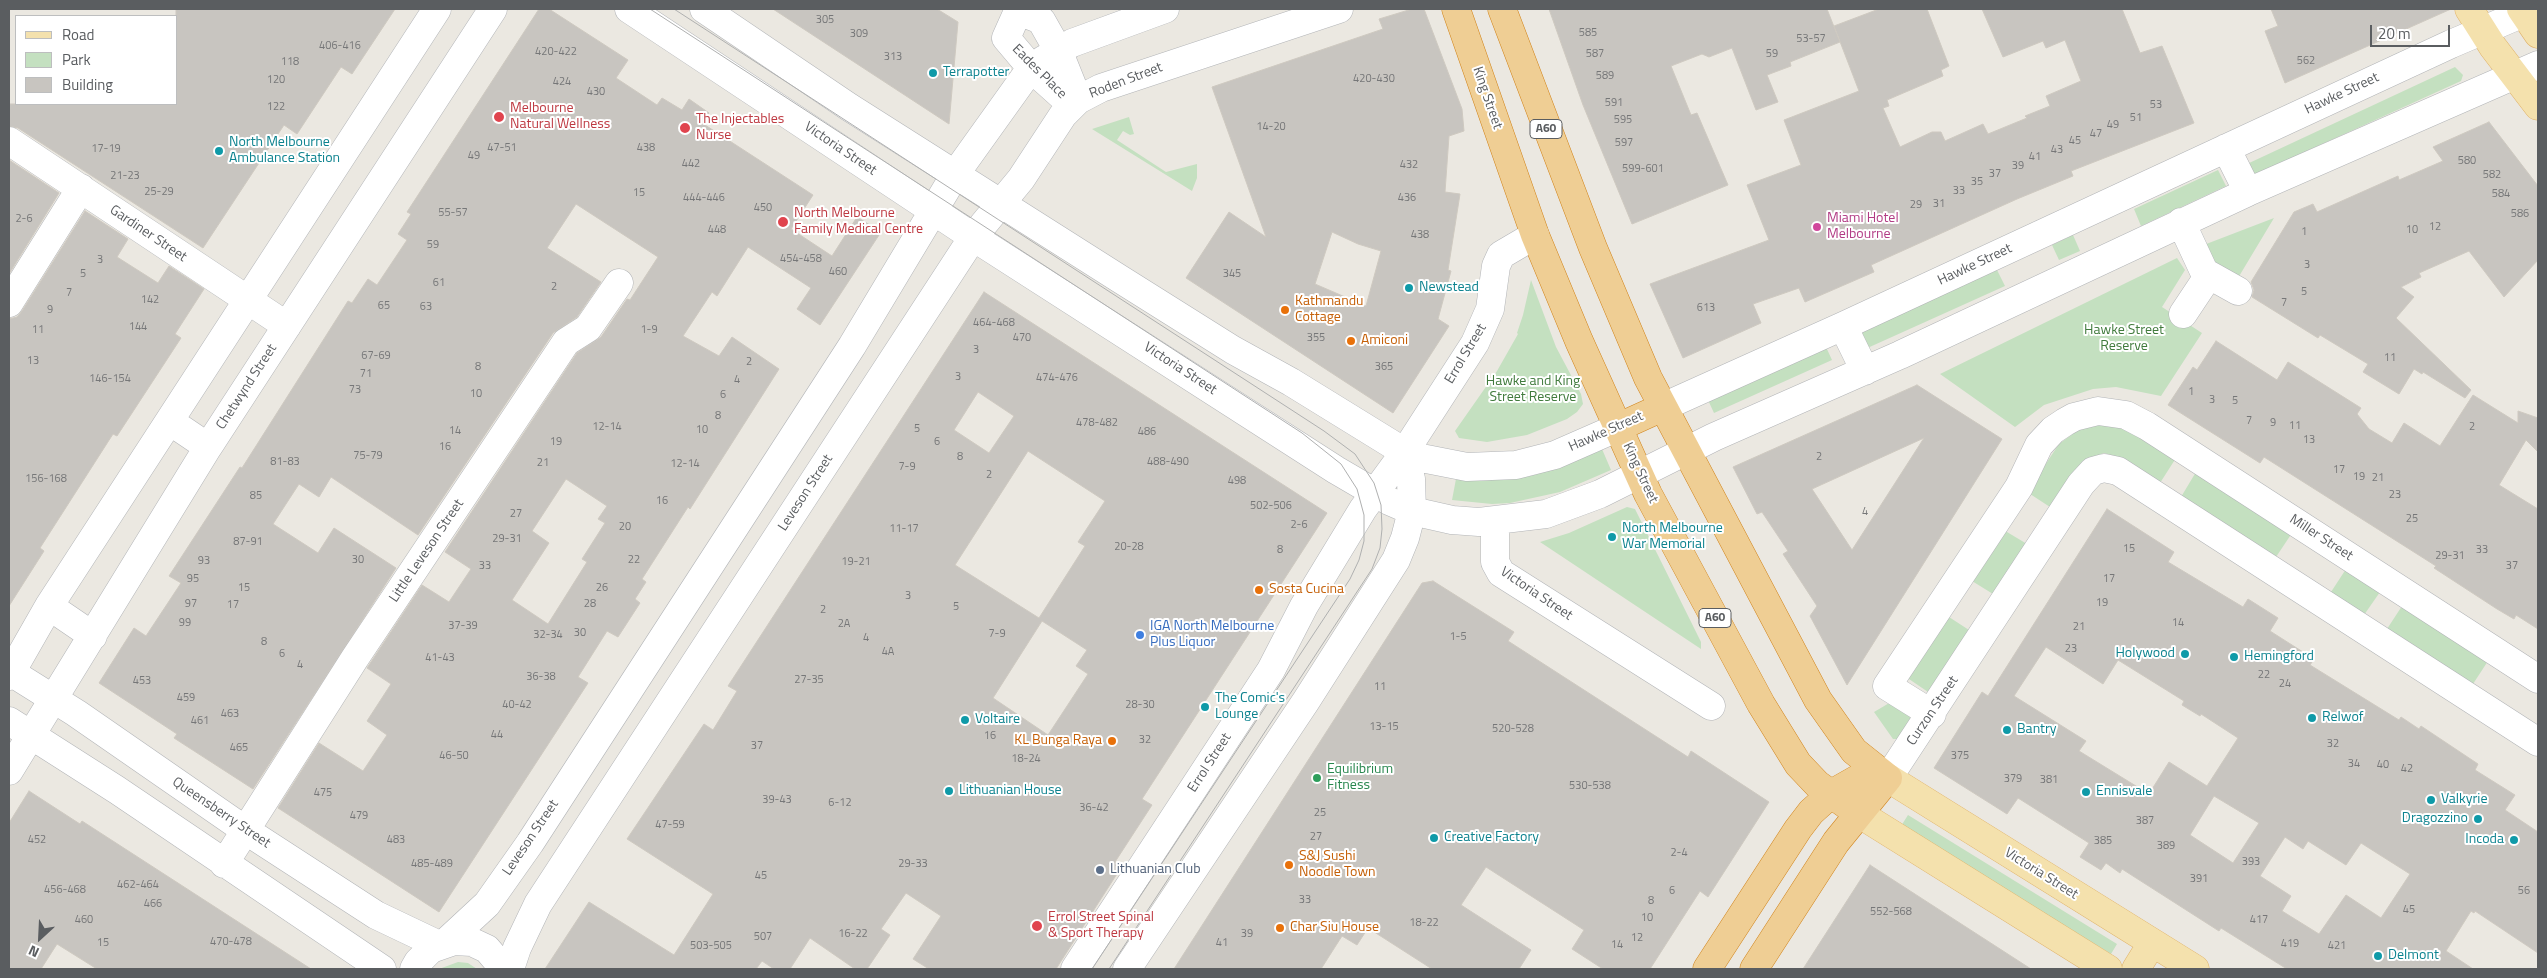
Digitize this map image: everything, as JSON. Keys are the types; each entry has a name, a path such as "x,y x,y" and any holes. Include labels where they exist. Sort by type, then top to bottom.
{"highway":[{"name":"King Street","path":"1456,9 1535,235 1579,341 1640,476 1772,723 1802,769 1831,794 1858,813"},
{"name":"A60","path":"1502,9 1592,248 1662,407 1818,700 1844,739 1881,774"},
{"name":"Hawke Street","path":"1619,427 1662,407"},
{"name":"Curzon Street","path":"1708,969 1798,829 1811,812 1831,794 1881,774"},
{"name":"Curzon Street","path":"1755,968 1836,842 1858,813 1881,774"},
{"path":"1723,946 1755,968"}],"main road":[{"path":"2475,20 2526,70 2538,106"},
{"name":"Victoria Street","path":"1881,774 2195,969"},
{"path":"1858,813 2108,969"},
{"path":"2136,969 2152,942"}],"street":[{"path":"10,673 49,606 171,422 437,9"},
{"name":"Victoria Street","path":"629,9 973,237 1374,493 1412,511 1452,520 1494,522 1495,562 1501,573 1711,706"},
{"path":"704,9 849,107 956,173 1000,203 1233,350 1292,382 1404,453 1411,479 1412,511 1406,538 1388,574 1127,969"},
{"path":"933,211 956,173 1003,106 1033,70 1058,50 1072,43 1165,9"},
{"name":"Roden Street","path":"973,237 1021,179 1055,125 1075,102 1101,88 1339,9"},
{"name":"Eades Place","path":"1019,10 1041,20 1058,50 1075,102 1033,70 1006,38 1019,10"},
{"name":"Chetwynd Street","path":"9,771 208,447 287,326 485,11"},
{"name":"Hawke Street","path":"1662,407 1843,326 2226,148 2475,20 2529,16"},
{"path":"1494,522 1528,518 1563,509 1640,476 1685,450 1865,371 2181,222 2526,70"},
{"name":"Gardiner Street","path":"9,141 287,326"},
{"path":"2226,148 2248,192"},
{"path":"9,304 81,188"},
{"name":"Leveson Street","path":"414,969 424,955 442,943 488,904 852,346 933,211"},
{"path":"2181,222 2206,278 2183,314"},
{"name":"Errol Street","path":"1075,969 1271,670 1304,606 1374,493 1404,453 1483,329 1490,309 1498,260 1505,252 1535,235"},
{"name":"Leveson Street","path":"510,969 517,948 538,904 973,237"},
{"path":"2204,272 2238,291"},
{"name":"Little Leveson Street","path":"224,864 355,658 566,342 588,328 619,283"},
{"path":"1843,326 1865,371"},
{"name":"Miller Street","path":"1932,714 1887,686 2019,487 2039,445 2053,430 2065,422 2074,417 2098,411 2126,415 2142,422 2538,679"},
{"path":"171,422 208,447"},
{"name":"Hawke Street","path":"1404,453 1425,460 1467,467 1516,465 1555,455 1619,427"},
{"name":"Curzon Street","path":"1881,774 1932,714 2081,484 2099,469 2118,471 2538,742"},
{"path":"738,520 774,542"},
{"path":"49,606 93,636"},
{"name":"Queensberry Street","path":"10,673 54,699 246,830 376,915 442,943"},
{"path":"9,721 382,969"},
{"path":"605,725 639,748"},
{"path":"1180,810 1217,834"},
{"path":"355,950 376,915"},
{"path":"442,943 463,941 480,945 494,954 504,969"}],"green space":[{"path":"2455,67 2463,75 2461,81 2252,176 2247,164"},
{"path":"1129,117 1134,134 1130,135 1123,131 1117,140 1166,172 1197,164 1197,178 1192,191 1092,129"},
{"path":"2218,170 2226,186 2141,226 2134,209"},
{"path":"2274,218 2235,283 2212,270 2201,246"},
{"path":"2073,235 2080,251 2059,260 2052,245"},
{"name":"Hawke Street Reserve","path":"2177,258 2185,270 2162,307 2202,333 2161,396 2116,387 2093,389 2044,405 2015,427 1940,374"},
{"path":"1997,270 2005,286 1863,350 1855,334"},
{"name":"Hawke and King Street Reserve","path":"1531,280 1556,347 1581,394 1583,404 1577,412 1567,419 1527,435 1487,442 1459,438 1455,431 1497,371 1518,334"},
{"path":"1826,347 1832,360 1714,413 1708,400"},
{"path":"2100,425 2123,427 2176,458 2160,483 2124,459 2104,453 2083,461 2050,507 2027,492 2059,444 2078,430"},
{"path":"1602,449 1611,470 1560,492 1510,503 1492,504 1452,500 1456,479 1479,481 1530,476 1553,469"},
{"path":"2196,472 2292,533 2276,557 2181,497"},
{"path":"1627,507 1635,509 1701,642 1701,649 1540,542 1569,533"},
{"path":"2002,529 2027,544 1993,594 1972,581"},
{"path":"2346,569 2380,592 2364,615 2331,592"},
{"path":"2402,606 2488,661 2473,684 2387,629"},
{"path":"1949,617 1969,630 1931,694 1906,677"},
{"path":"1891,702 1913,718 1899,739 1893,739 1874,712"},
{"path":"1908,815 2117,944 2111,954 1901,826"},
{"path":"458,962 468,963 477,969 439,969"}],"building":[{"path":"176,9 395,9 352,74 341,67 297,134 284,125 203,248 18,128 9,126 9,104 178,105 178,15 176,15"},
{"path":"539,9 549,9 628,60 616,78 657,105 662,98 682,110 689,99 709,113 702,123 813,195 791,229 832,256 857,217 881,232 820,325 797,309 811,288 748,247 717,296 712,292 683,336 719,356 732,337 779,369 690,509 688,507 642,579 646,582 635,599 640,603 618,637 607,631 578,677 588,683 439,912 278,808 319,743 363,771 387,735 367,721 391,684 367,668 422,585 449,602 471,569 445,552 577,353 601,337 627,299 630,300 658,257 576,204 547,248 601,282 577,317 553,333 418,535 331,477 319,497 299,484 273,524 318,553 334,528 396,568 253,789 174,738 177,734 99,683 134,628 146,636 181,583 169,576 240,467 242,468 348,301 352,303 368,279 377,285 407,240 398,234 411,214 407,212","holes":["566,479 607,506 598,519 605,523 582,559 587,562 548,624 512,600 549,543 532,531"]},
{"path":"773,9 937,9 958,22 949,124"},
{"path":"1412,9 1424,9 1462,109 1464,131 1449,136 1445,192 1460,194 1448,270 1451,271 1438,319 1449,326 1393,413 1186,278 1229,212 1266,237 1212,87 1383,29 1379,19","holes":["1332,232 1358,244 1381,251 1366,306 1315,284"]},
{"path":"1549,9 1827,9 1840,42 1790,62 1791,66 1767,75 1778,102 1756,110 1732,48 1709,57 1702,54 1671,66 1691,115 1697,113 1728,185 1632,224 1583,105"},
{"path":"1879,9 1927,9 1949,66 1941,70 1943,76 1887,100 1889,106 1883,108 1900,147 1932,132 1941,132 1945,141 1983,124 1988,134 2050,106 2046,96 2081,81 2065,40 2046,48 2043,41 2003,57 1982,9 2122,9 2140,53 2162,46 2194,123 2071,171 2073,176 2017,199 1871,265 1874,272 1805,302 1799,288 1753,304 1761,323 1683,358 1650,284 1769,240 1747,185 1801,165 1784,120 1859,91 1834,26"},
{"path":"2271,9 2451,9 2285,83 2265,31 2278,26"},
{"path":"2489,122 2538,186 2538,260 2504,297 2469,251 2419,273 2421,277 2401,287 2414,297 2396,318 2471,390 2465,398 2423,372 2422,374 2414,369 2399,394 2363,372 2368,364 2320,335 2318,338 2252,297 2254,290 2251,282 2294,212 2313,204 2317,212 2398,176 2399,180 2443,161 2433,147"},
{"path":"9,160 59,193 9,274"},
{"path":"85,211 128,239 117,257 158,283 169,266 204,289 175,334 181,338 117,436 113,434 40,548 44,551 9,606 9,319 17,317 22,311"},
{"path":"984,292 1327,513 1142,799 1152,805 1115,862 1122,866 1056,969 929,969 913,959 941,916 906,893 881,929 890,935 867,969 855,969 810,938 790,969 774,969 762,961 756,969 545,969 589,902 674,955 713,894 627,839 704,724 713,730 737,691 728,686","holes":["978,392 1014,416 989,453 954,430","1028,451 1105,501 1078,542 1085,546 1039,618 955,565","1042,621 1087,650 1076,666 1088,674 1048,735 993,698"]},
{"path":"2216,341 2277,380 2288,362 2361,408 2357,414 2369,429 2392,443 2404,423 2440,446 2473,395 2518,423 2518,411 2538,418 2538,452 2526,440 2499,485 2538,509 2538,629 2516,615 2514,619 2497,609 2434,568 2436,566 2264,457 2260,463 2168,405 2193,367 2197,370"},
{"path":"1917,385 2002,439 1847,685 1810,616 1817,606 1783,554 1788,551 1762,512 1757,514 1733,467","holes":["1924,438 1852,550 1812,489"]},
{"path":"2107,509 2174,552 2168,562 2243,607 2248,599 2278,618 2270,631 2314,659 2310,665 2399,720 2401,717 2419,729 2421,726 2478,764 2475,770 2515,795 2505,810 2538,832 2538,953 2475,911 2474,913 2471,911 2446,951 2473,969 2287,969 2221,928 2219,931 2122,869 2120,873 2106,863 2101,870 2080,857 2089,843 2018,798 2007,814 1934,768 1982,692 1988,696","holes":["2046,647 2103,684 2118,660 2184,701 2182,705 2200,716 2201,714 2238,738 2207,786 2169,762 2149,794 2079,751 2086,741 2014,696","2214,796 2259,823 2233,863 2190,835","2285,837 2303,849 2308,841 2346,865 2361,843 2410,874 2381,918 2346,895 2319,934 2282,911 2291,896 2260,876"]},
{"path":"1433,581 1514,632 1508,641 1688,757 1691,751 1769,802 1708,897 1700,891 1650,969 1603,969 1572,949 1584,930 1486,867 1461,905 1531,950 1519,969 1432,969 1368,928 1357,945 1342,936 1321,969 1174,969 1422,583"},
{"path":"29,791 80,824 82,821 311,969 97,969 57,944 41,969 9,969 9,823"},
{"path":"1870,865 2031,969 1803,969"}],"tram line":[{"path":"650,9 1302,433 1341,464 1357,489 1364,515 1364,541 1359,560 1350,579 1092,969"},
{"path":"674,9 1324,431 1355,454 1374,483 1381,505 1382,529 1380,548 1372,569 1109,969"}],"place":[{"name":"Terrapotter","path":"933,73"},
{"name":"Melbourne Natural Wellness","path":"499,117"},
{"name":"The Injectables Nurse","path":"685,128"},
{"name":"North Melbourne Ambulance Station","path":"219,151"},
{"name":"North Melbourne Family Medical Centre","path":"783,222"},
{"name":"Miami Hotel Melbourne","path":"1817,227"},
{"name":"Newstead","path":"1409,288"},
{"name":"Kathmandu Cottage","path":"1285,310"},
{"name":"Amiconi","path":"1351,341"},
{"name":"North Melbourne War Memorial","path":"1612,537"},
{"name":"Sosta Cucina","path":"1259,590"},
{"name":"IGA North Melbourne Plus Liquor","path":"1140,635"},
{"name":"Holywood","path":"2185,654"},
{"name":"Hemingford","path":"2234,657"},
{"name":"The Comic's Lounge","path":"1205,707"},
{"name":"Relwof","path":"2312,718"},
{"name":"Voltaire","path":"965,720"},
{"name":"Bantry","path":"2007,730"},
{"name":"KL Bunga Raya","path":"1112,741"},
{"name":"Equilibrium Fitness","path":"1317,778"},
{"name":"Lithuanian House","path":"949,791"},
{"name":"Ennisvale","path":"2086,792"},
{"name":"Valkyrie","path":"2431,800"},
{"name":"Dragozzino","path":"2478,819"},
{"name":"Creative Factory","path":"1434,838"},
{"name":"Incoda","path":"2514,840"},
{"name":"S&J Sushi Noodle Town","path":"1289,865"},
{"name":"Lithuanian Club","path":"1100,870"},
{"name":"Errol Street Spinal & Sport Therapy","path":"1037,926"},
{"name":"Char Siu House","path":"1280,928"},
{"name":"Delmont","path":"2378,956"}]}
